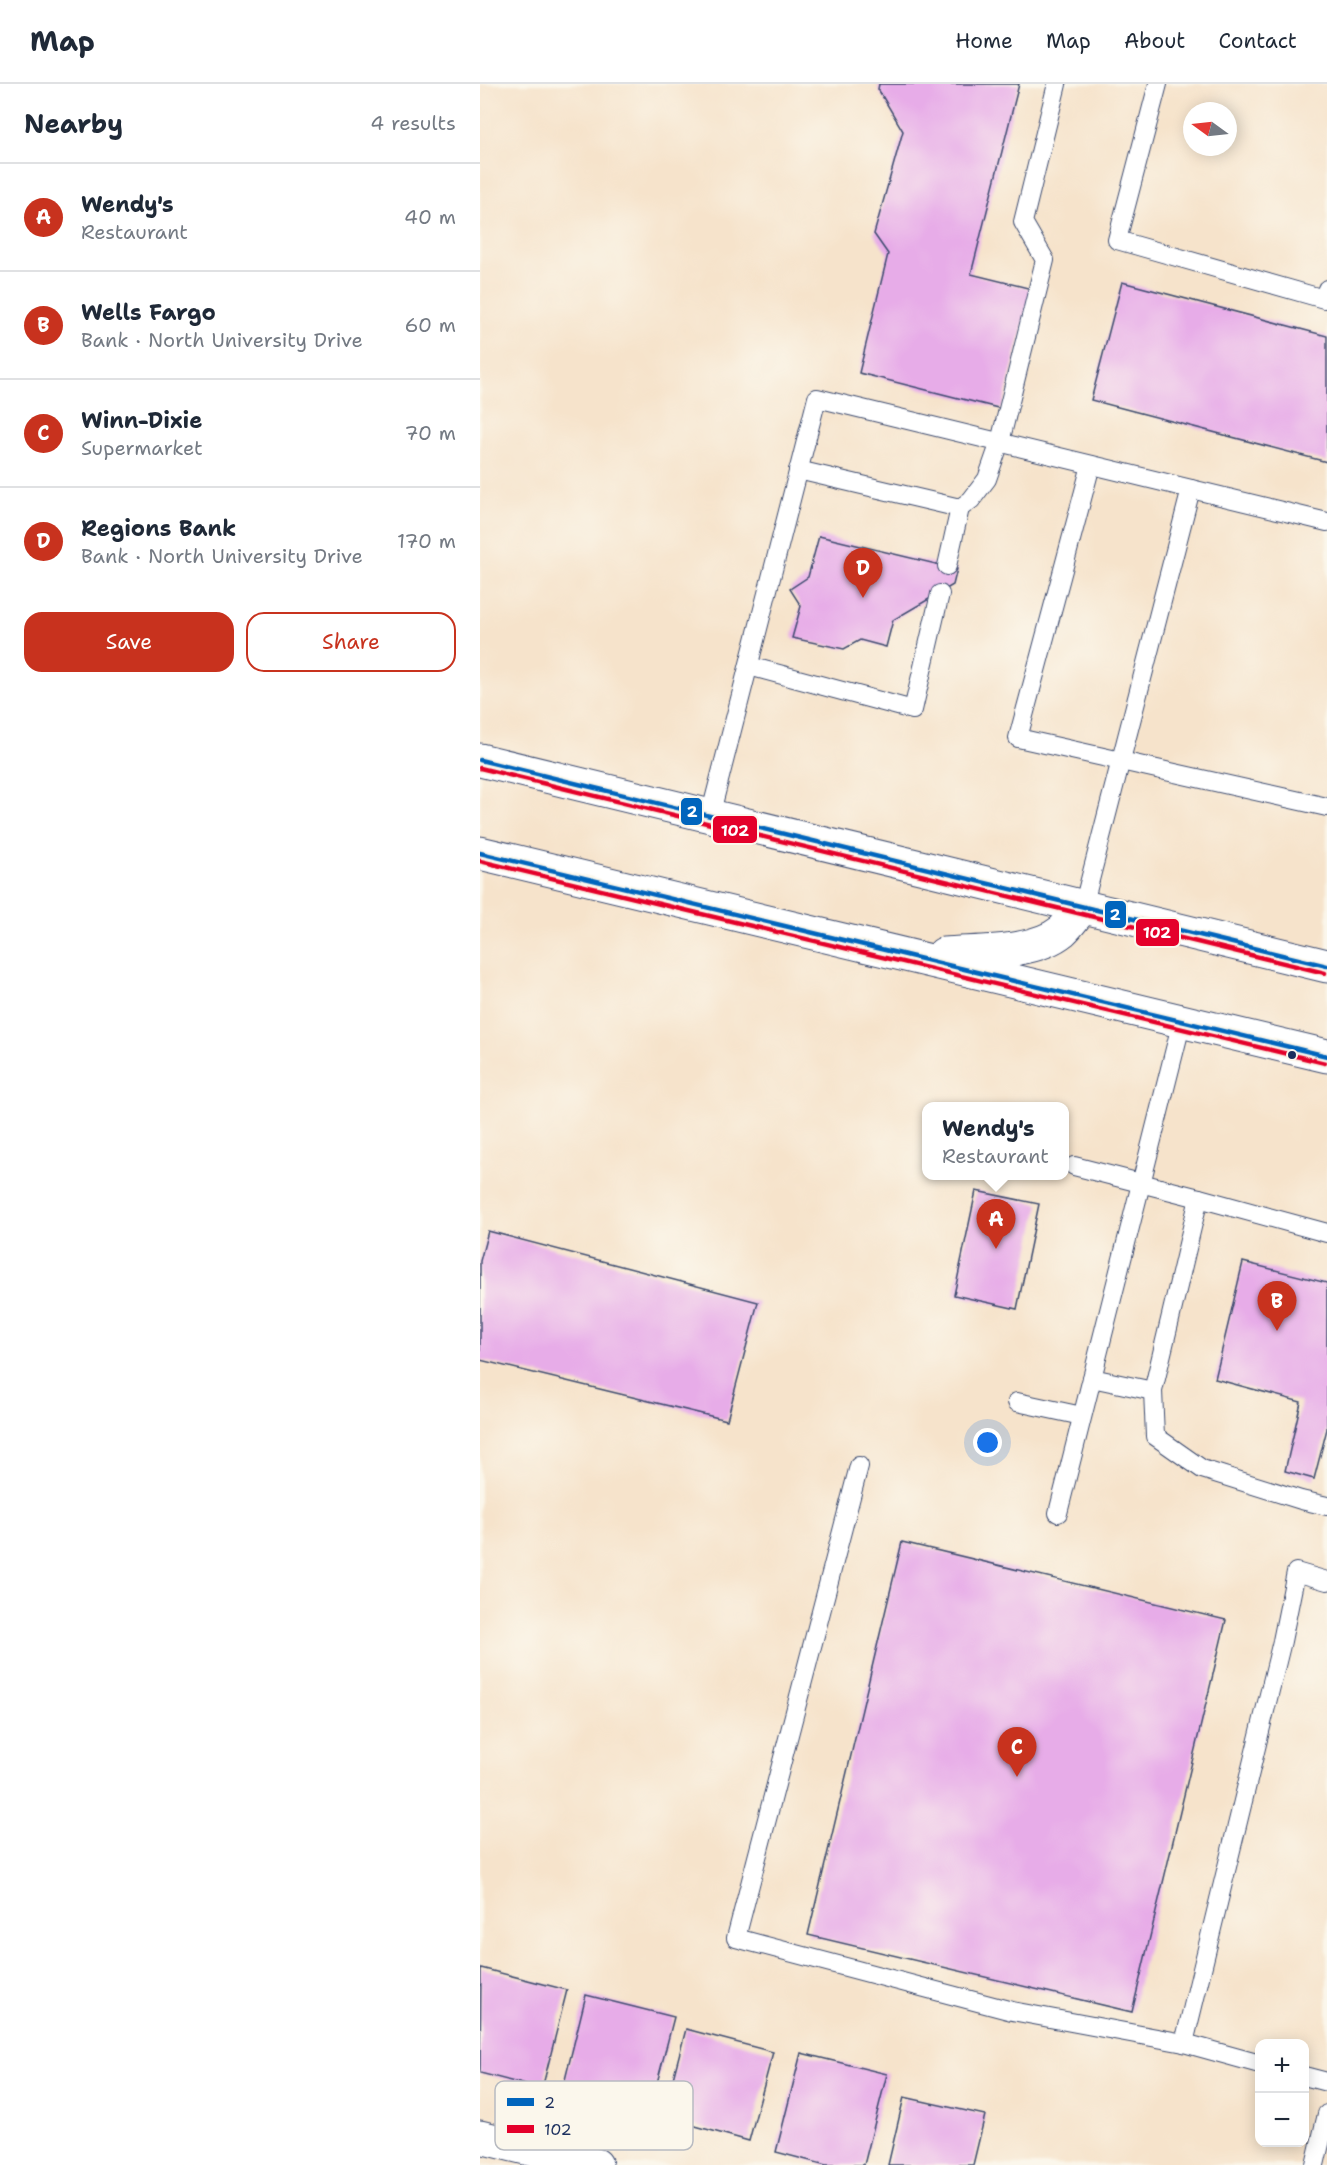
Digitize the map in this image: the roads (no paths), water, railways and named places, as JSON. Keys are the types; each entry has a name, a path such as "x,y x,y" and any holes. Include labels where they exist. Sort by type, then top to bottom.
{"main road":[{"path":"480,760 1327,966"},
{"path":"480,853 1327,1056"},
{"path":"913,956 1020,948 1040,943 1061,932 1083,907"},
{"path":"480,2137 495,2141"},
{"path":"534,2150 596,2165"}],"lane":[{"path":"947,566 960,508 971,500 987,479 999,442 1045,260 1023,222 1057,84"},
{"path":"1158,84 1117,240 1324,299 1327,289"},
{"path":"710,816 817,398 1327,522"},
{"path":"1091,465 1017,738 1327,807"},
{"path":"798,470 960,508"},
{"path":"1083,907 1191,489"},
{"path":"749,666 913,710 940,594"},
{"path":"1058,1513 1182,1021"},
{"path":"1074,1166 1327,1233"},
{"path":"1199,1198 1153,1391 1155,1436 1202,1469 1327,1506"},
{"path":"1092,1378 1153,1391"},
{"path":"1017,1401 1082,1416"},
{"path":"859,1466 736,1938 1012,2011 1184,2043 1255,2063"},
{"path":"1184,2043 1282,1641 1296,1572 1327,1581"},
{"path":"1309,2077 1327,2082"},
{"path":"1315,2165 1327,2114"}],"place":[{"name":"Regions Bank","path":"863,598"},
{"name":"Wendy's","path":"996,1249"},
{"name":"Wells Fargo","path":"1277,1331"},
{"name":"Winn-Dixie","path":"1017,1777"}]}
